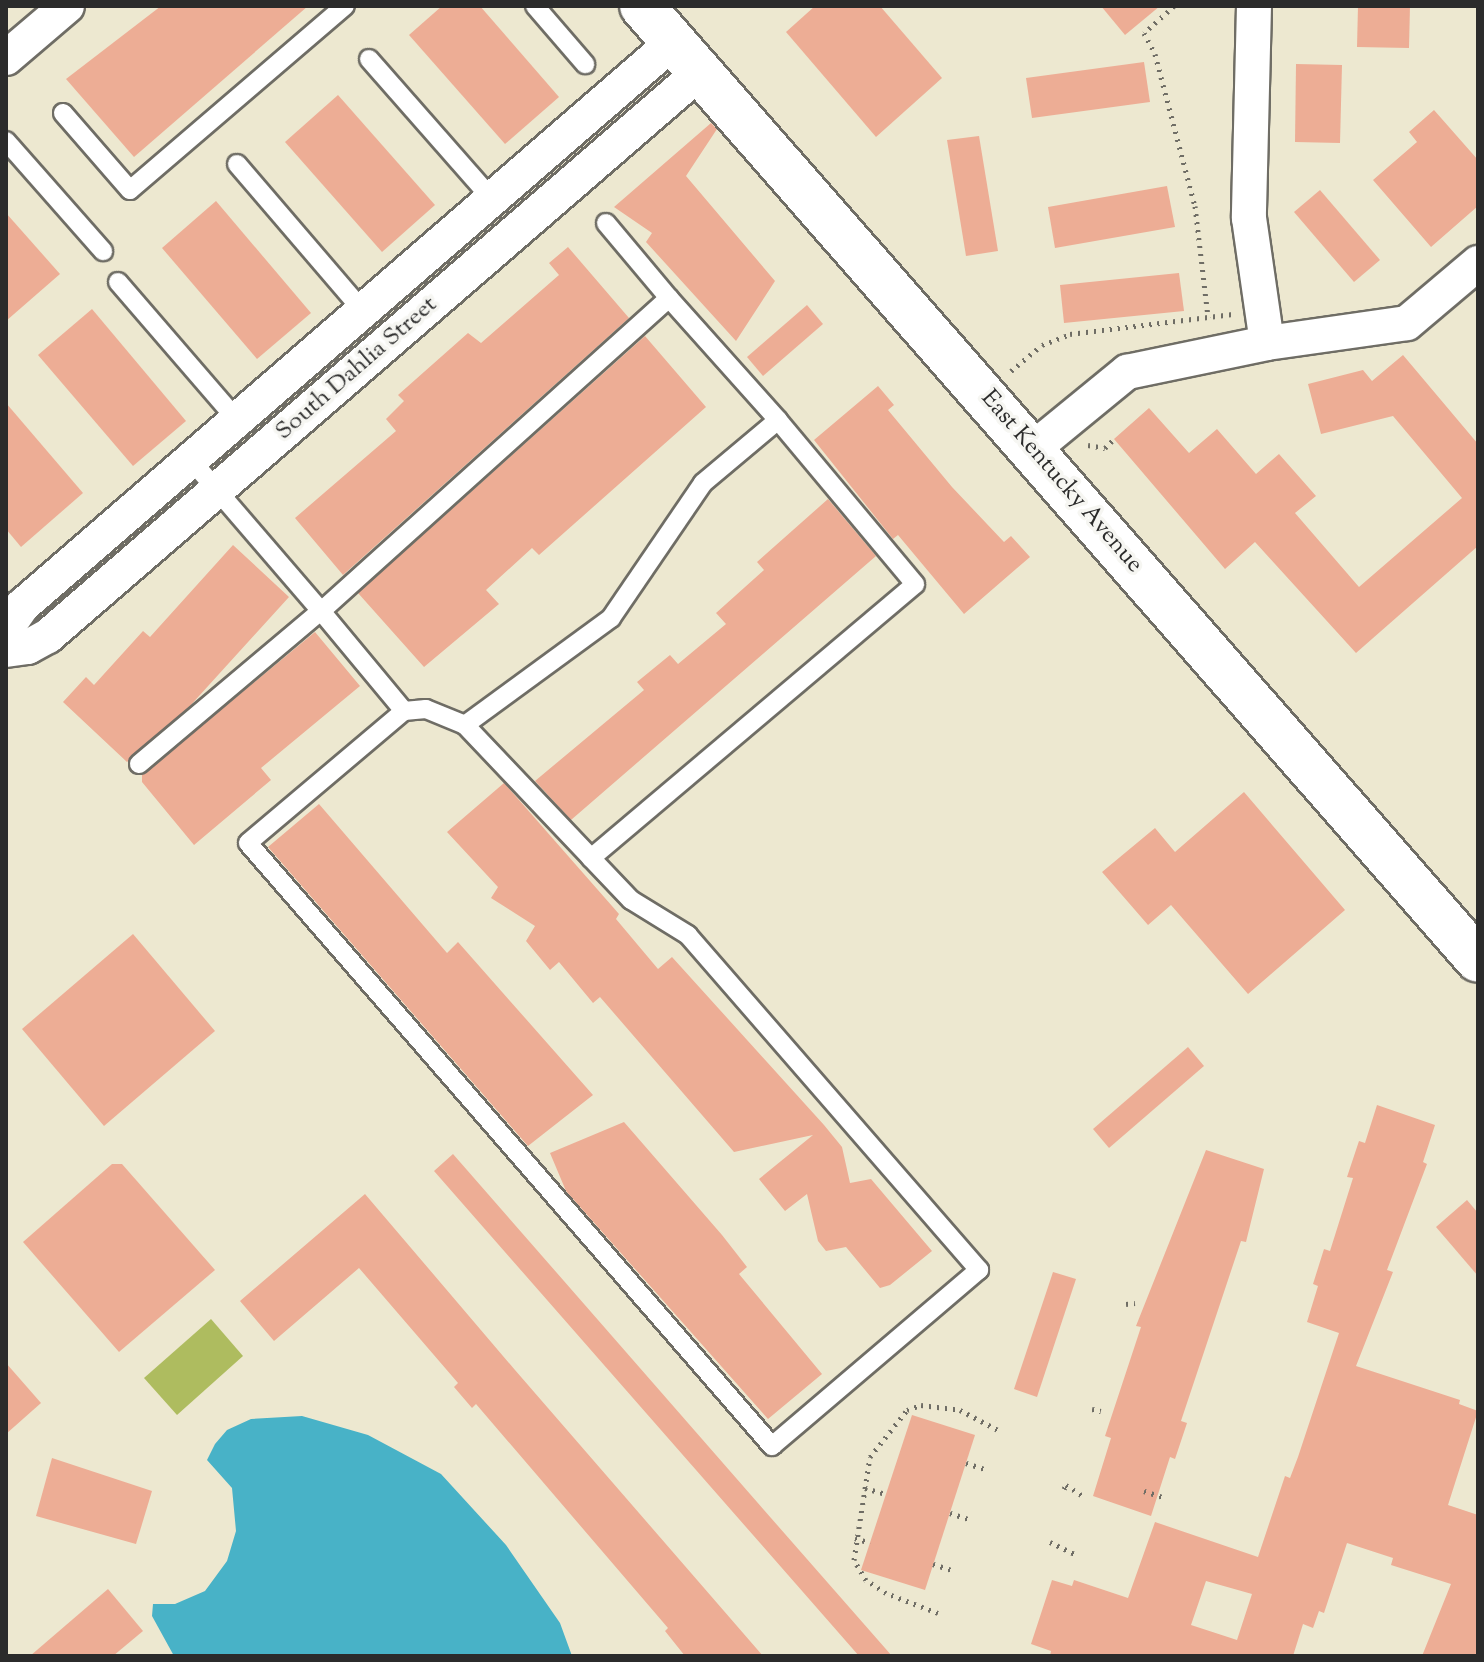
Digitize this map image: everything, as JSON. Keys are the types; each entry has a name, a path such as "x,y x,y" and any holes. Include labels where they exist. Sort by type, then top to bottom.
{"street":[{"path":"6,58 67,6"},
{"name":"East Kentucky Avenue","path":"642,6 1478,960"},
{"path":"1254,6 1249,218 1267,343"},
{"name":"South Dahlia Street","path":"6,629 22,606 492,199 686,57"},
{"name":"South Dahlia Street","path":"6,650 48,636 216,491 686,57"},
{"path":"1033,449 1127,372 1267,343 1407,323 1478,263"}],"lane":[{"path":"63,113 130,190 345,6"},
{"path":"535,6 585,64"},
{"path":"369,59 492,199"},
{"path":"6,141 103,251"},
{"path":"237,164 363,311"},
{"path":"591,858 915,584 778,420 606,223"},
{"path":"118,282 237,420"},
{"path":"139,764 321,611 669,298"},
{"path":"465,725 611,618 703,483 778,420"},
{"path":"191,460 404,711"},
{"path":"426,709 465,725 631,900 688,935 979,1270 772,1446 248,843 404,711 426,709"}],"path":[{"path":"1174,6 1144,33 1155,54 1195,206 1208,317"},
{"path":"1011,371 1042,345 1070,334 1244,313"},
{"path":"1083,445 1105,448 1114,439"},
{"path":"1126,1304 1135,1303"},
{"path":"938,1613 866,1580 854,1560 870,1457 907,1410 942,1405 998,1430"},
{"path":"1092,1409 1101,1411"},
{"path":"966,1463 985,1469"},
{"path":"1064,1489 1066,1485 1083,1496"},
{"path":"865,1488 886,1494"},
{"path":"1144,1491 1163,1497"},
{"path":"950,1513 968,1519"},
{"path":"855,1538 870,1543"},
{"path":"1050,1542 1075,1554"},
{"path":"933,1564 952,1570"}],"green space":[{"path":"211,1319 243,1356 177,1415 144,1378"}],"water":[{"path":"302,1416 368,1435 441,1474 506,1545 560,1623 572,1656 174,1656 152,1616 153,1604 175,1604 205,1591 227,1561 236,1531 232,1488 207,1460 215,1444 227,1430 251,1419"}],"building":[{"path":"161,6 308,6 134,157 66,79"},
{"path":"442,6 480,6 559,97 505,144 409,35"},
{"path":"815,6 880,6 942,78 876,137 786,32"},
{"path":"1101,6 1160,6 1125,35"},
{"path":"1358,6 1410,6 1409,48 1357,47"},
{"path":"1144,62 1150,102 1032,118 1026,78"},
{"path":"1296,64 1342,65 1340,143 1295,142"},
{"path":"338,95 435,205 382,252 285,142"},
{"path":"1434,110 1478,160 1478,206 1431,247 1373,180 1417,142 1409,132"},
{"path":"711,123 717,129 686,176 775,281 736,341 646,242 652,233 614,207"},
{"path":"979,136 998,251 966,256 947,140"},
{"path":"1167,186 1175,227 1055,248 1048,207"},
{"path":"1320,190 1380,260 1354,282 1294,212"},
{"path":"216,201 311,313 257,359 162,248"},
{"path":"6,213 60,274 6,321"},
{"path":"568,247 629,318 343,575 295,518 396,431 386,419 404,401 398,395 468,333 481,343 559,275 549,263"},
{"path":"1179,273 1184,311 1064,323 1060,285"},
{"path":"807,305 823,324 763,376 747,357"},
{"path":"92,309 186,421 133,466 38,355"},
{"path":"645,336 706,407 539,555 532,548 486,590 499,604 424,667 358,593"},
{"path":"1403,355 1478,444 1478,546 1356,653 1255,542 1225,569 1114,439 1149,408 1189,453 1217,429 1256,474 1279,454 1316,496 1295,513 1359,587 1462,498 1393,416 1321,434 1308,384 1363,370 1372,381"},
{"path":"878,386 894,405 888,410 952,487 1004,542 1011,536 1030,557 964,614 898,535 893,539 814,440"},
{"path":"6,403 83,493 21,547 6,529"},
{"path":"828,499 876,556 571,820 535,781 644,690 637,682 670,655 678,664 726,624 716,613 764,570 757,562"},
{"path":"233,545 289,597 189,707 127,762 63,702 86,677 94,685 143,631 150,637"},
{"path":"315,632 360,686 261,768 271,780 194,845 142,782 142,775"},
{"path":"504,783 619,914 616,919 658,969 672,957 824,1125 842,1147 850,1183 871,1179 932,1251 890,1285 880,1288 846,1247 826,1251 818,1241 807,1194 785,1211 759,1179 813,1135 734,1152 600,997 593,1003 559,962 550,970 526,941 535,926 491,898 498,887 447,832"},
{"path":"1244,792 1345,910 1248,994 1171,905 1148,925 1102,872 1155,828 1175,852"},
{"path":"319,804 447,953 458,942 593,1095 528,1146 268,847"},
{"path":"133,934 215,1031 104,1126 22,1029"},
{"path":"1188,1047 1204,1066 1109,1148 1093,1129"},
{"path":"1377,1105 1435,1125 1423,1162 1427,1164 1387,1270 1393,1272 1356,1366 1460,1400 1459,1404 1478,1411 1448,1505 1478,1515 1478,1656 1422,1656 1451,1584 1391,1565 1393,1558 1347,1543 1324,1613 1319,1611 1313,1628 1303,1624 1293,1656 1050,1656 1051,1651 1031,1644 1052,1580 1072,1586 1074,1580 1128,1598 1155,1522 1258,1557 1285,1476 1290,1478 1298,1457 1339,1333 1307,1322 1318,1286 1313,1284 1324,1249 1330,1251 1353,1178 1347,1177 1359,1141 1365,1143","holes":["1206,1581 1252,1594 1237,1640 1191,1625"]},
{"path":"624,1122 722,1235 747,1267 739,1274 822,1374 768,1419 566,1191 550,1153"},
{"path":"1206,1150 1264,1169 1246,1242 1241,1241 1181,1421 1187,1423 1175,1459 1170,1457 1151,1516 1093,1496 1111,1438 1105,1436 1141,1327 1136,1326"},
{"path":"453,1154 892,1656 859,1656 434,1171"},
{"path":"112,1164 122,1164 215,1270 119,1352 23,1242"},
{"path":"365,1194 763,1656 685,1656 665,1631 668,1628 476,1404 472,1408 454,1387 458,1383 359,1268 274,1341 240,1301"},
{"path":"1467,1200 1478,1213 1478,1276 1436,1227"},
{"path":"1053,1272 1076,1279 1037,1397 1014,1389"},
{"path":"6,1363 41,1403 6,1434"},
{"path":"912,1415 975,1435 925,1590 861,1570"},
{"path":"52,1458 152,1491 136,1544 36,1516"},
{"path":"108,1589 143,1631 113,1656 30,1656"}]}
